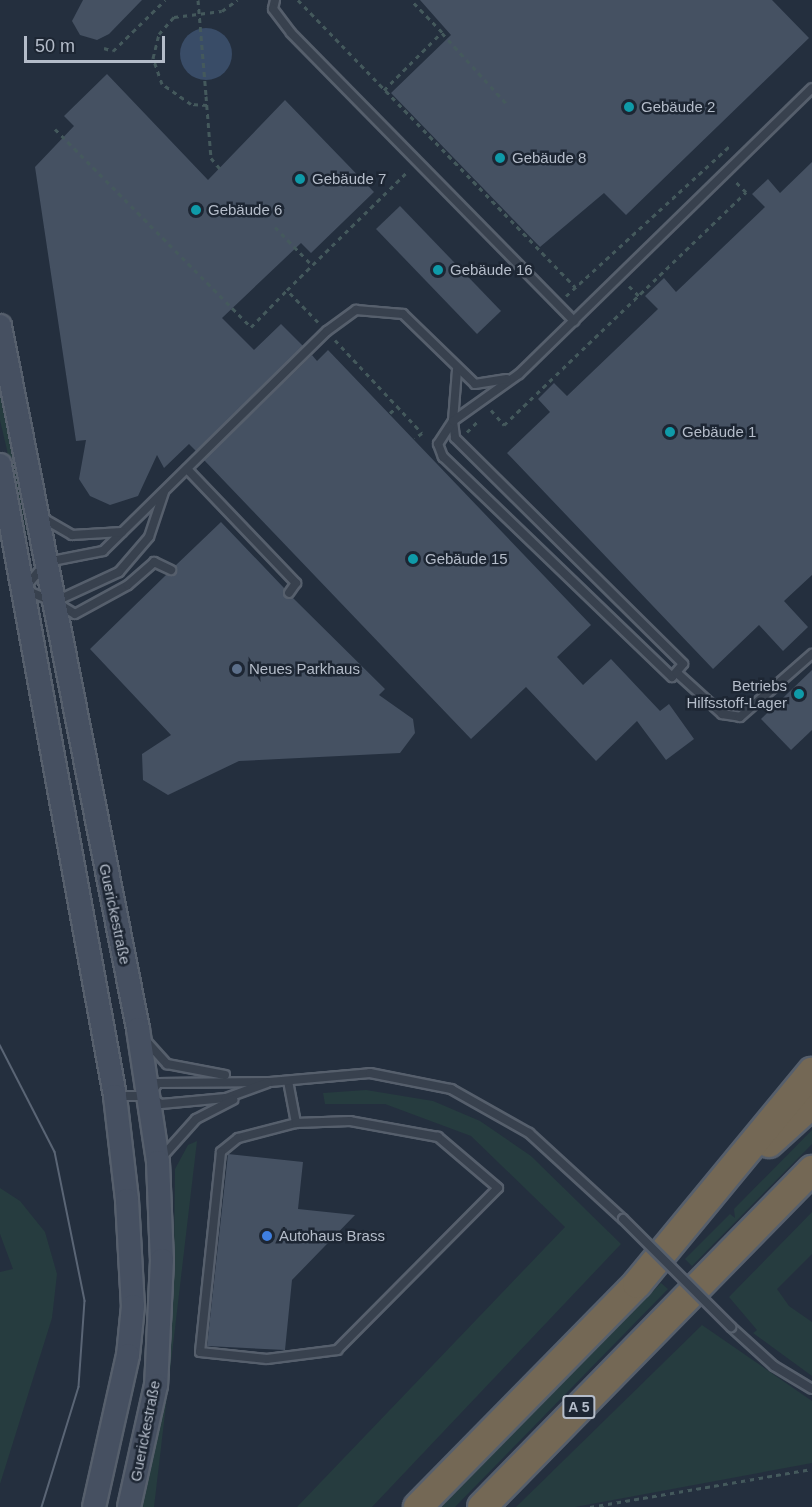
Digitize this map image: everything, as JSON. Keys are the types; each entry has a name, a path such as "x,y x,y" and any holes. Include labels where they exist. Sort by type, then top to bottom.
{"highway":[{"path":"418,1507 637,1284 806,1089 812,1065"},
{"name":"A 5","path":"482,1507 812,1170"}],"main road":[{"name":"Guerickestraße","path":"0,326 138,1029 158,1162 162,1260 156,1385 129,1507"},
{"name":"Guerickestraße","path":"0,465 115,1095 133,1306 118,1418 94,1507"}],"lane":[{"path":"275,0 273,9 282,22 417,163 574,321"},
{"path":"457,370 453,421 454,438 683,664 677,673 667,677 443,457 438,444 453,421 519,374 812,88"},
{"path":"171,570 154,562 128,585 75,614 24,589 47,562 103,550 327,331 356,310 403,314 457,370 475,384 489,386 519,374"},
{"path":"187,469 296,583 289,593"},
{"path":"54,602 119,572 149,537 164,492"},
{"path":"35,512 72,535 122,532"},
{"path":"677,673 722,714 740,717 812,654"},
{"path":"138,1029 167,1064 270,1082"},
{"path":"149,1096 158,1083 270,1082 370,1073 451,1089 529,1133 623,1219 731,1327 774,1366 812,1389"},
{"path":"288,1081 296,1123"},
{"path":"115,1095 149,1096 161,1104 226,1098 270,1082"},
{"path":"158,1162 196,1119 270,1082"},
{"path":"350,1121 438,1137 498,1188 337,1350 267,1359 200,1352 221,1152 238,1138 296,1123 350,1121"}],"path":[{"path":"104,48 113,51 165,0"},
{"path":"198,0 211,158 221,171"},
{"path":"207,105 191,104 162,84 153,58 159,34 174,17 222,11 237,0"},
{"path":"298,0 575,287"},
{"path":"411,0 506,103"},
{"path":"384,90 442,32"},
{"path":"55,129 251,327 417,163"},
{"path":"558,304 739,138"},
{"path":"454,438 491,410 504,425 746,192"},
{"path":"275,228 312,265"},
{"path":"287,290 422,433 438,444"},
{"path":"326,348 335,339"},
{"path":"390,413 398,406"},
{"path":"416,438 422,433"},
{"path":"590,1507 812,1469"}],"green space":[{"path":"0,390 14,464 28,541 0,420"},
{"path":"366,1090 433,1101 480,1121 531,1156 621,1244 372,1507 297,1507 565,1227 471,1136 385,1104 325,1104 323,1093"},
{"path":"812,1130 812,1144 692,1266 685,1259 730,1214 735,1218 734,1209"},
{"path":"197,1141 154,1507 140,1507 163,1370 174,1256 175,1169 188,1145"},
{"path":"0,1188 20,1201 45,1232 57,1274 52,1318 0,1484 0,1272 13,1269 0,1234"},
{"path":"812,1212 812,1254 777,1289 789,1306 812,1322 812,1376 753,1333 757,1330 729,1297"},
{"path":"661,1283 668,1289 455,1507 441,1507"},
{"path":"702,1325 812,1401 812,1463 575,1507 516,1507"}],"water":[{"path":"201,28 211,28 225,35 232,54 225,73 211,80 201,80 191,76 184,69 180,59 180,49 184,39 191,32"}],"building":[{"path":"83,0 142,0 109,34 97,40 80,35 72,21"},
{"name":"Gebäude 2","path":"420,0 772,0 809,38 626,215 604,193 540,247 391,93 451,35"},
{"path":"107,74 208,180 285,100 374,192 311,253 301,243 222,318 254,350 281,324 303,346 196,451 189,444 164,468 157,455 138,496 110,505 90,496 79,479 86,440 76,441 35,167 74,126 64,116"},
{"name":"Gebäude 1","path":"812,162 812,575 784,601 808,627 783,651 759,625 713,669 507,453 550,412 538,399 554,383 567,396 658,309 645,296 664,278 676,292 765,207 752,194 768,179 780,193"},
{"name":"Gebäude 16","path":"400,206 501,311 477,334 376,229"},
{"name":"Gebäude 15","path":"328,350 591,625 557,657 583,685 611,659 660,711 669,704 694,739 666,760 637,721 596,761 526,687 471,739 204,460 312,355 317,361"},
{"name":"Neues Parkhaus","path":"221,522 284,588 285,598 293,598 385,689 379,695 413,719 415,733 400,753 239,761 168,795 143,780 142,754 171,735 90,649 166,575 175,575 175,566"},
{"name":"Betriebs Hilfsstoff-Lager","path":"812,670 812,730 791,750 761,719"},
{"path":"228,1154 303,1162 298,1209 355,1215 292,1280 285,1350 207,1346"}],"tram line":[{"path":"0,1045 55,1152 85,1301 79,1387 42,1507"}],"place":[{"name":"Gebäude 2","path":"629,107"},
{"name":"Gebäude 8","path":"500,158"},
{"name":"Gebäude 7","path":"300,179"},
{"name":"Gebäude 6","path":"196,210"},
{"name":"Gebäude 16","path":"438,270"},
{"name":"Gebäude 1","path":"670,432"},
{"name":"Gebäude 15","path":"413,559"},
{"name":"Neues Parkhaus","path":"237,669"},
{"name":"Betriebs Hilfsstoff-Lager","path":"799,694"},
{"name":"Autohaus Brass","path":"267,1236"}]}
